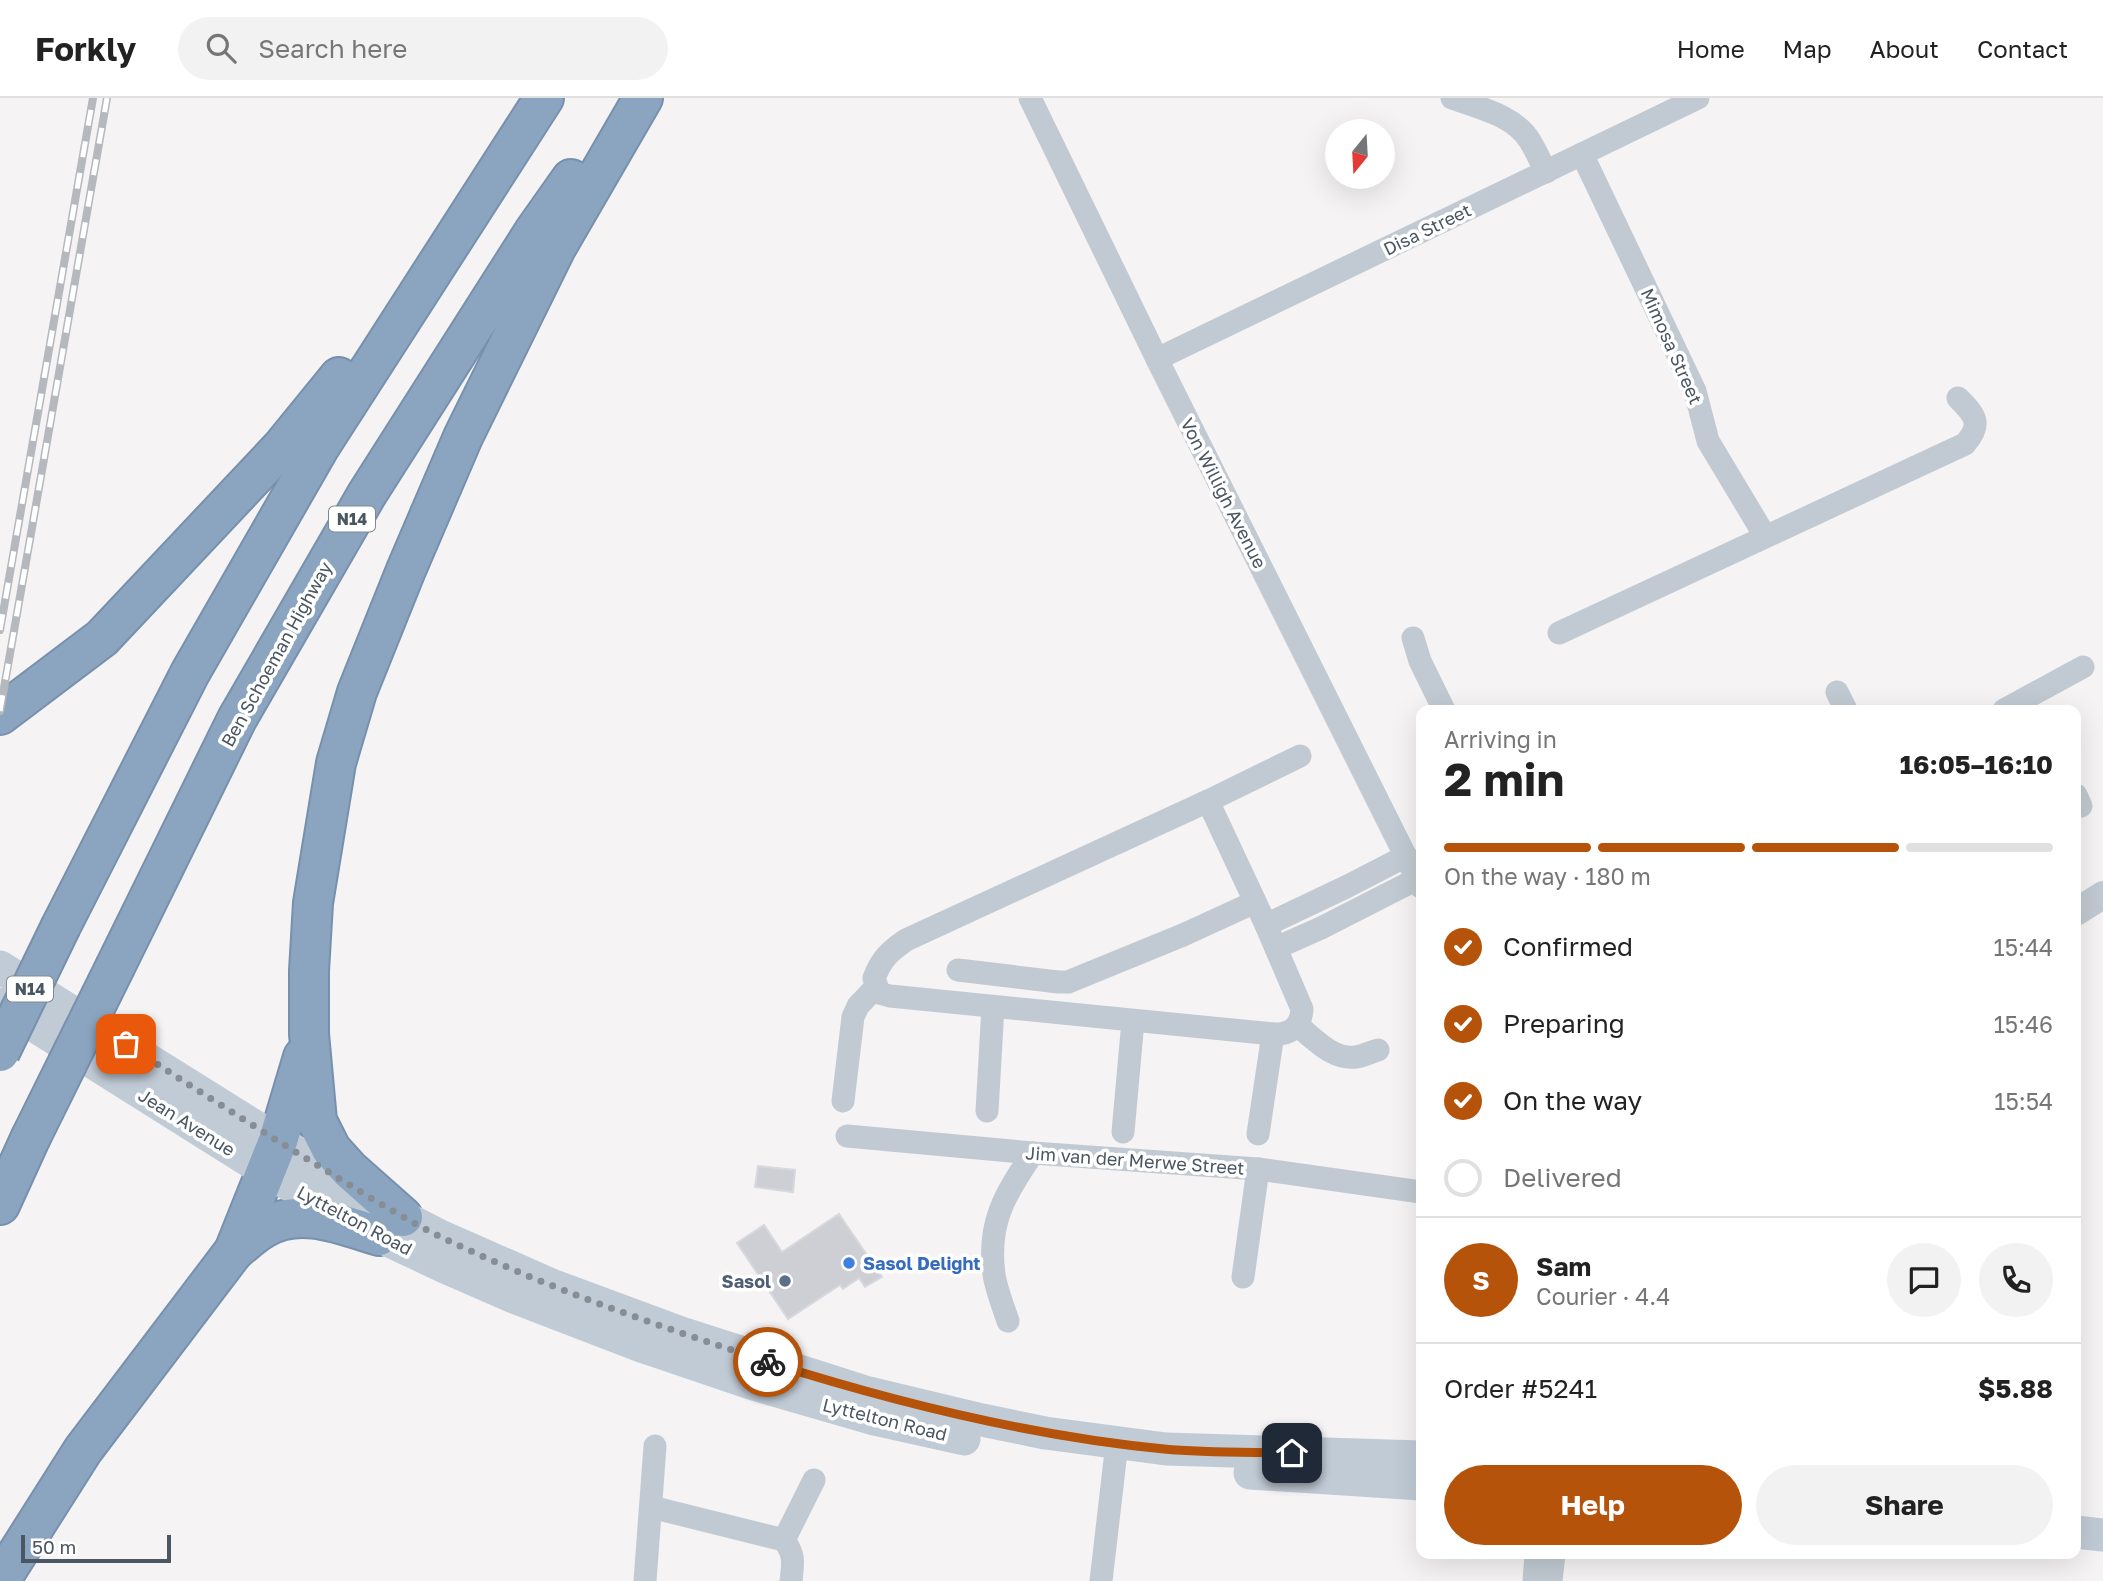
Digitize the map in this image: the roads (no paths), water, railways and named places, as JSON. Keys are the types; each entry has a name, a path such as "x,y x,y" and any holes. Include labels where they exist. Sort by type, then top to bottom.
{"highway":[{"path":"0,715 102,638 282,447 369,341 536,98"},
{"name":"N14","path":"0,1052 190,673 318,448 544,98"},
{"name":"Ben Schoeman Highway","path":"0,1205 237,719 367,494 535,230 629,98"},
{"path":"391,1226 331,1149 317,1121 309,1034 309,971 313,903 336,762 357,692 463,438 556,248 643,98"},
{"path":"234,1251 272,1157 309,1034"},
{"path":"0,1581 83,1450 234,1251 264,1227 286,1220 323,1219 391,1226"}],"main road":[{"name":"Jean Avenue","path":"0,967 272,1157"},
{"name":"Jean Avenue","path":"0,1004 272,1157"},
{"name":"Lyttelton Road","path":"272,1157 391,1226 439,1235 554,1286 681,1333 865,1392 1045,1433 1116,1453 1416,1483"},
{"name":"Lyttelton Road","path":"1116,1453 1166,1449 1416,1457"},
{"path":"2081,1533 2103,1535"},
{"path":"2081,1553 2103,1555"}],"street":[{"name":"Von Willigh Avenue","path":"1030,98 1157,359 1416,877"},
{"path":"1452,98 1513,123 1530,140 1546,172"},
{"name":"Disa Street","path":"1157,359 1698,98"},
{"name":"Mimosa Street","path":"1582,154 1695,391 1708,441 1765,536"},
{"path":"1559,633 1965,444 1975,433 1976,424 1972,412 1958,398"},
{"path":"1413,638 1420,661 1442,705"},
{"path":"2028,705 2083,667"},
{"path":"1208,801 1302,1009 1298,1026 1284,1034 1273,1034 993,1007 879,993 874,978 881,961 906,940 1300,756"},
{"path":"1266,925 1406,856"},
{"path":"1276,948 1416,884"},
{"path":"2081,909 2103,895"},
{"path":"958,970 1068,982 1255,902"},
{"path":"843,1101 853,1017 858,1006 876,987"},
{"path":"987,1111 993,1007"},
{"path":"1123,1132 1133,1021"},
{"path":"1298,1026 1332,1053 1345,1057 1357,1057 1378,1050"},
{"path":"1258,1134 1273,1034"},
{"name":"Jim van der Merwe Street","path":"847,1136 1258,1169 1416,1191"},
{"path":"1008,1321 994,1276 992,1241 1004,1198 1033,1153"},
{"path":"1243,1277 1258,1169"},
{"path":"645,1581 655,1446"},
{"path":"1101,1581 1116,1453"},
{"path":"783,1541 814,1480"},
{"path":"651,1507 783,1541 792,1551 791,1581"},
{"path":"1534,1581 1536,1559"},
{"path":"1551,1581 1553,1559"}],"railway":[{"path":"0,630 93,98"},
{"path":"0,711 107,98"}],"place":[{"name":"Sasol Delight","path":"849,1263"},
{"name":"Sasol","path":"785,1281"}]}
